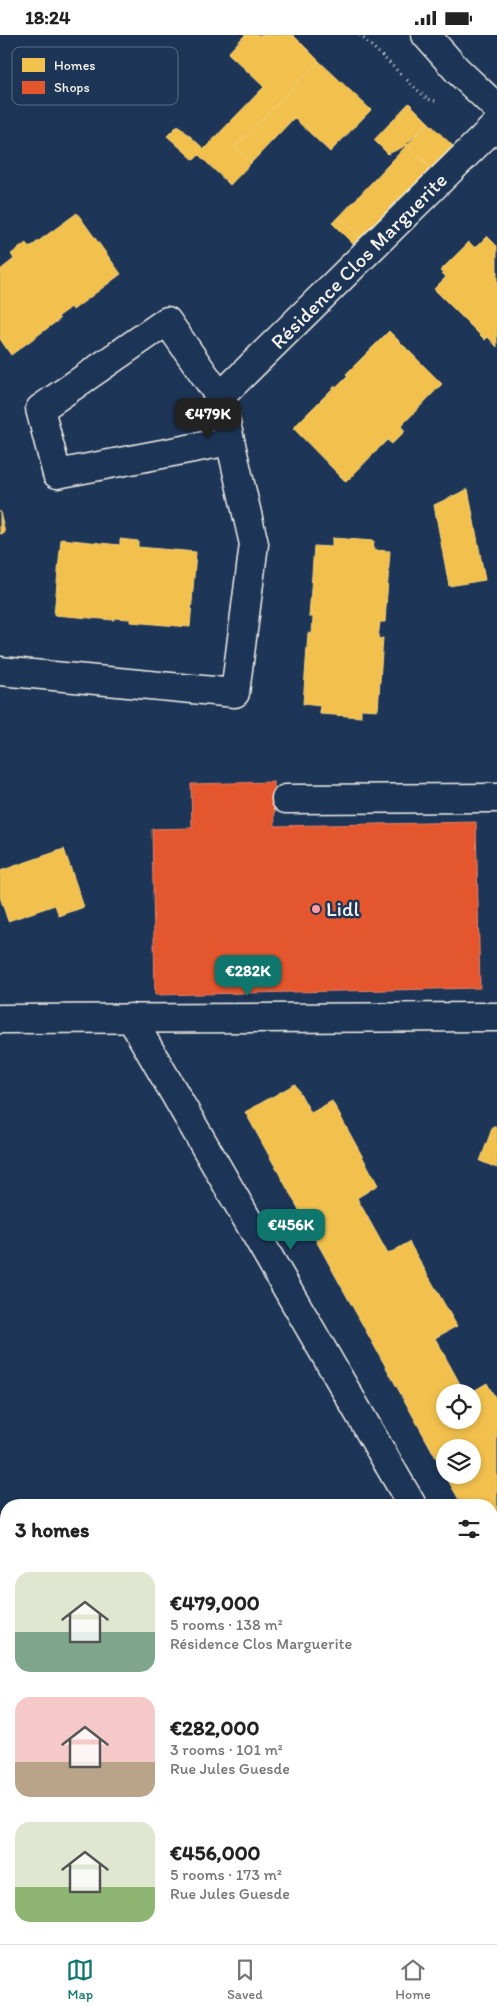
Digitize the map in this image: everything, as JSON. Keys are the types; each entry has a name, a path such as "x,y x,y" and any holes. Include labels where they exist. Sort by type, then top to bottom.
{"street":[{"path":"426,35 457,70 497,109"},
{"name":"Résidence Clos Marguerite","path":"220,397 497,124"},
{"path":"0,671 235,693 254,544 220,397 167,321 40,409 58,474 230,441"},
{"path":"286,799 497,798"},
{"path":"0,1019 497,1017"},
{"path":"131,1018 409,1499"}],"building: Homes":[{"path":"245,35 293,35 319,61 235,147 252,162 230,185 199,155 194,160 167,136 178,125 204,149 264,87 228,53"},
{"path":"319,61 371,110 330,152 294,118 252,162 235,147"},
{"path":"409,103 428,122 403,147 388,154 374,140"},
{"path":"428,122 454,147 432,170 407,145"},
{"path":"407,145 432,170 363,240 339,217"},
{"path":"77,213 121,274 73,310 71,307 58,317 60,319 11,355 0,339 0,270 14,259 11,254 26,243 29,248"},
{"path":"339,217 363,240 356,247 332,223"},
{"path":"487,236 497,246 497,347 488,337 485,340 434,289 446,277 440,271 469,242 475,248"},
{"path":"389,331 442,384 401,426 405,431 392,444 387,440 346,482 293,428 335,386 337,387 348,376 346,374"},
{"path":"468,489 485,580 449,586 434,505"},
{"path":"0,511 5,533 0,534"},
{"path":"332,538 374,541 373,550 390,551 385,622 380,622 378,639 383,638 378,710 361,709 361,717 320,714 320,706 303,704 308,633 312,634 313,617 309,617 314,546 332,547"},
{"path":"61,539 120,545 120,539 138,541 138,547 196,552 190,627 130,622 130,619 114,618 114,620 54,615"},
{"path":"64,849 84,907 59,916 55,905 8,921 0,897 0,871"},
{"path":"295,1084 311,1113 332,1101 378,1185 357,1198 388,1254 409,1242 457,1326 435,1338 460,1384 436,1384 436,1429 481,1429 481,1387 487,1383 497,1401 497,1499 459,1499 450,1484 481,1484 481,1439 436,1439 436,1458 245,1112"},
{"path":"493,1126 497,1128 497,1168 480,1161"}],"building: Shops":[{"name":"Lidl","path":"274,782 275,826 476,822 480,988 155,995 152,829 192,828 191,784"}],"place":[{"name":"Lidl","path":"316,909"}]}
